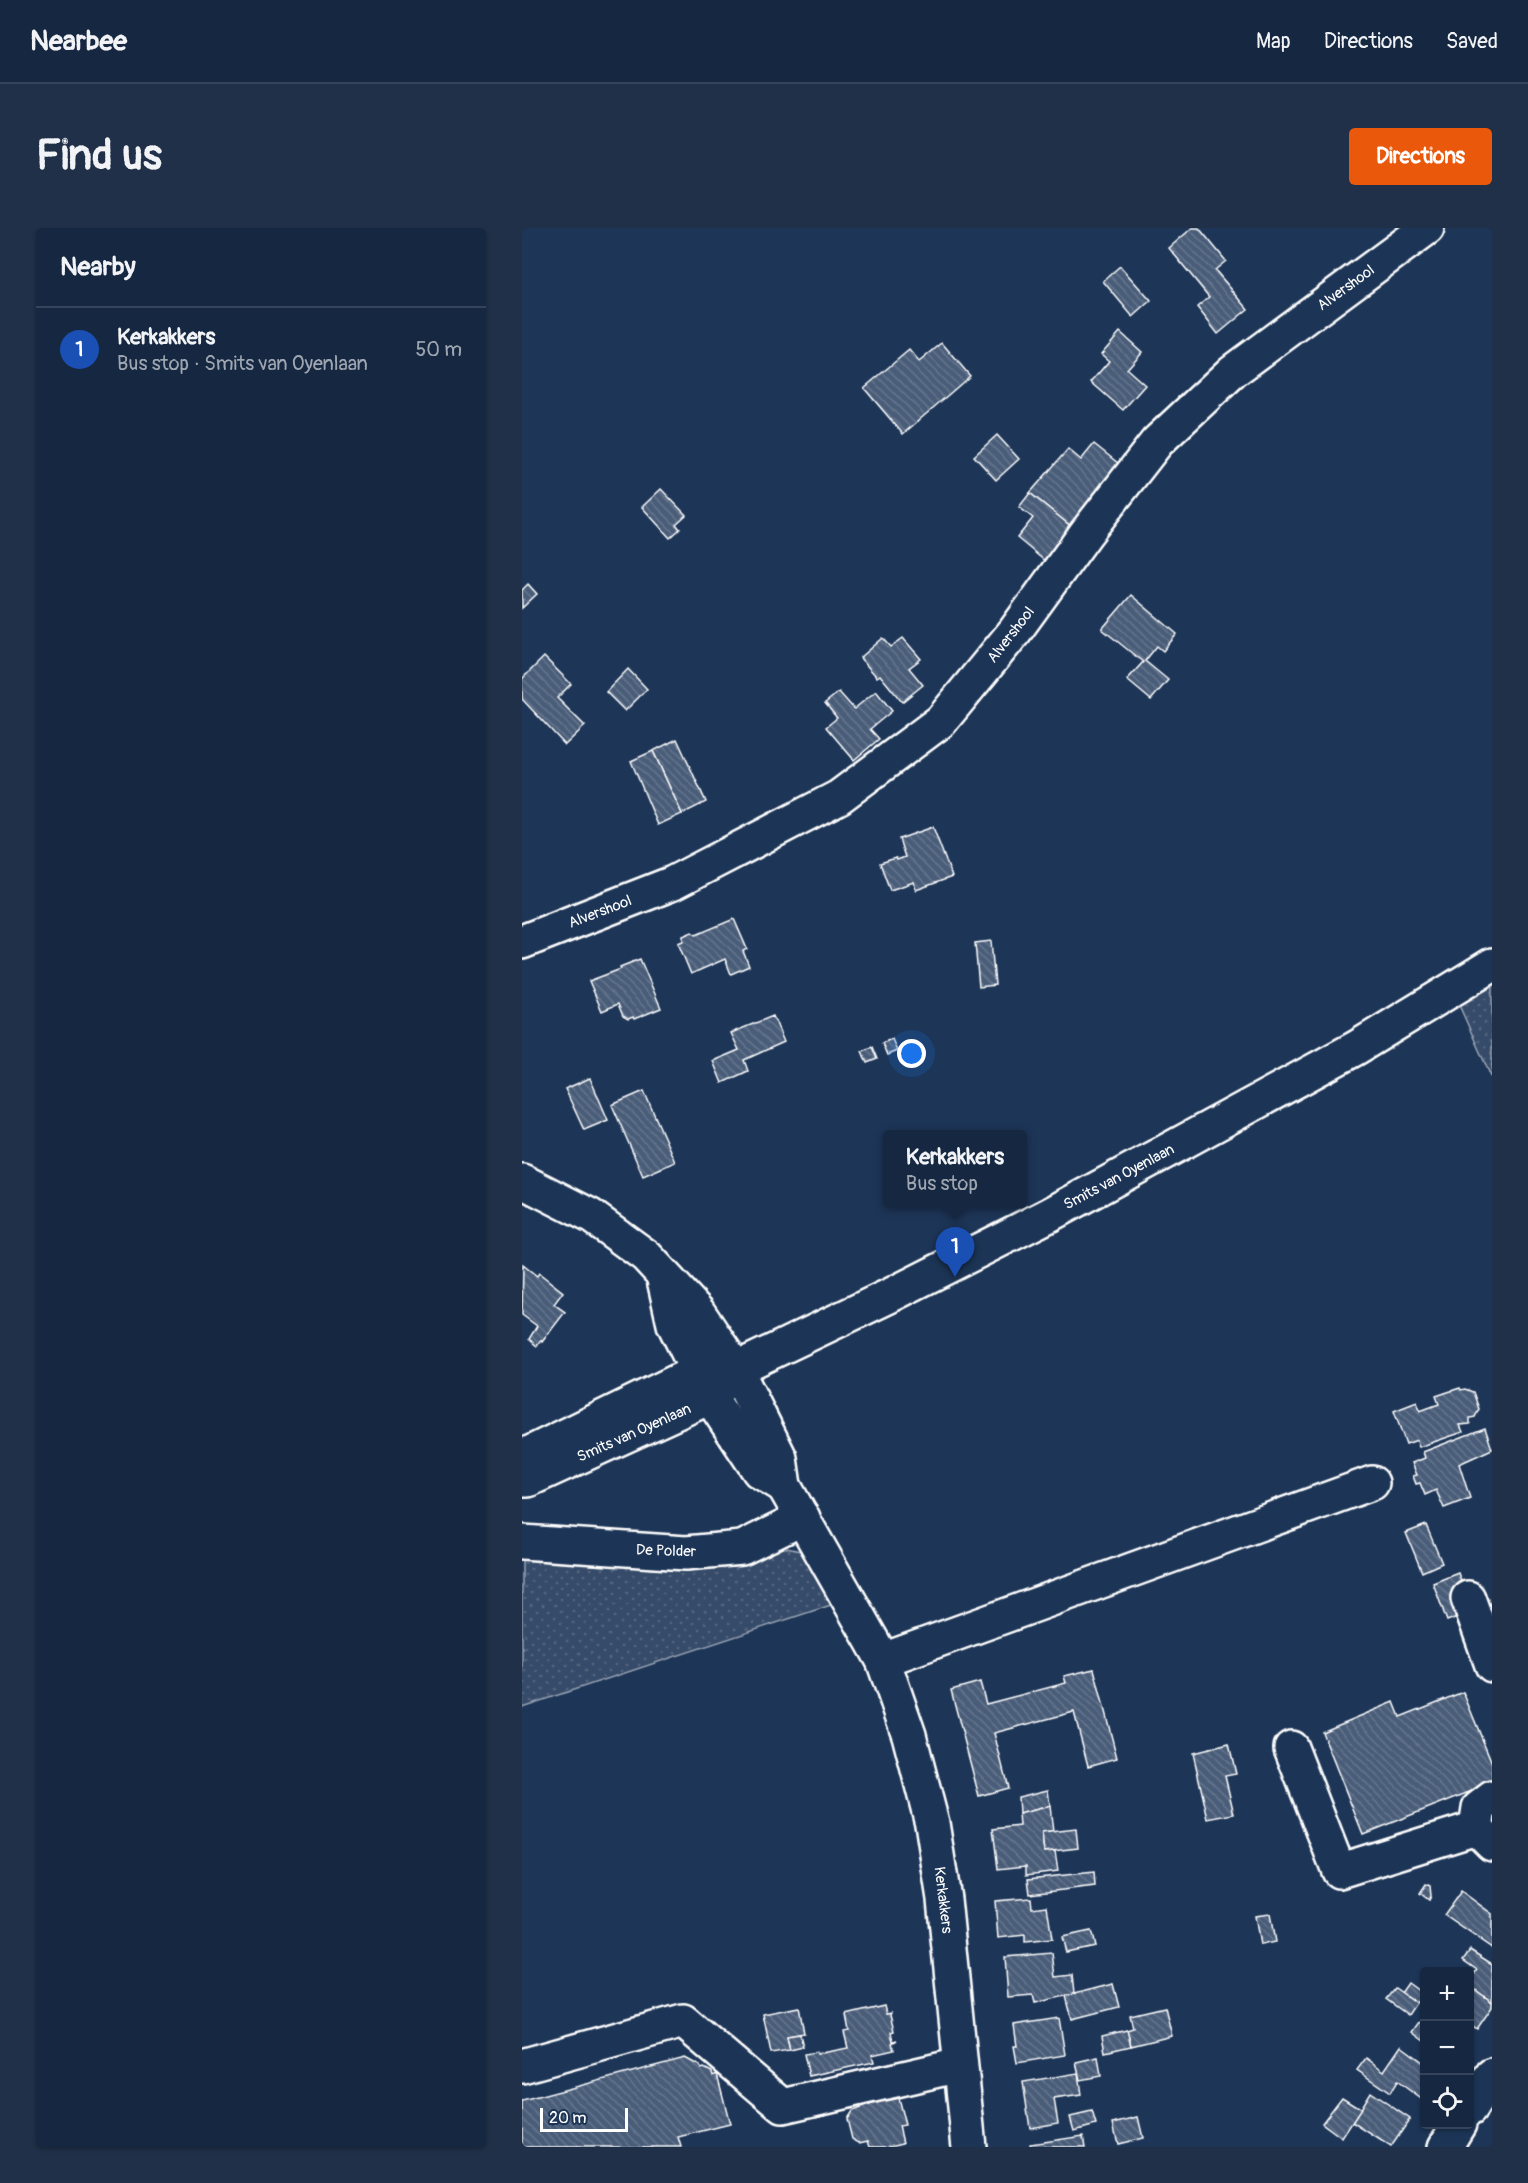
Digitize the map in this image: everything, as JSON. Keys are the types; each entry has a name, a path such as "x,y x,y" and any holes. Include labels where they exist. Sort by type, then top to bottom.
{"street":[{"name":"Alvershool","path":"522,942 673,883 839,797 941,721 1015,631 1086,533 1157,442 1233,372 1427,228"},
{"name":"Smits van Oyenlaan","path":"522,1457 736,1370 1049,1215 1356,1048 1492,965"},
{"name":"Kerkakkers","path":"522,1181 591,1216 646,1256 698,1312 736,1370 780,1458 784,1485 883,1660 909,1735 932,1823 944,1899 969,2147"},
{"path":"662,1273 674,1324 703,1385 759,1472 784,1485"},
{"name":"Smits van Oyenlaan","path":"522,1480 528,1480 703,1385"},
{"path":"883,1660 1372,1483"},
{"name":"De Polder","path":"522,1542 686,1553 742,1548 803,1518"},
{"path":"1468,1598 1492,1665"},
{"path":"1291,1748 1339,1871 1484,1836 1479,1808 1492,1798"},
{"path":"522,2066 683,2021 783,2106 960,2065"},
{"path":"1474,2103 1491,2078"},
{"path":"1444,2147 1456,2129"}],"shaded area":[{"path":"1492,985 1492,1079 1459,1005"},
{"path":"772,1545 805,1552 834,1604 522,1707 522,1557 734,1566"}],"building":[{"path":"1192,228 1199,228 1226,261 1215,270 1248,309 1218,334 1197,307 1209,297 1169,248"},
{"path":"1120,266 1151,301 1133,317 1103,281"},
{"path":"1120,332 1142,352 1127,369 1145,385 1123,410 1091,382 1109,361 1101,354"},
{"path":"942,343 970,376 903,434 864,388 909,350 919,362"},
{"path":"997,435 1019,459 996,480 974,456"},
{"path":"1094,444 1123,467 1073,528 1030,493 1068,449 1081,460"},
{"path":"661,489 686,515 676,524 680,529 670,538 642,507"},
{"path":"1030,493 1073,528 1046,562 1017,538 1033,518 1019,507"},
{"path":"528,584 537,594 522,608 522,590"},
{"path":"1131,595 1177,634 1163,651 1157,646 1145,661 1168,680 1151,700 1127,680 1143,662 1102,629"},
{"path":"883,638 891,647 903,638 921,659 909,668 923,685 902,702 880,675 877,677 860,658"},
{"path":"544,657 571,684 557,698 585,726 565,745 522,699 522,679"},
{"path":"628,669 647,689 625,711 606,692"},
{"path":"876,691 892,711 870,729 879,739 854,760 826,727 837,718 825,703 839,692 854,709"},
{"path":"677,739 706,802 682,814 653,751"},
{"path":"653,751 682,814 658,825 631,761"},
{"path":"933,827 952,877 916,890 914,882 890,890 880,863 905,857 899,839"},
{"path":"734,919 747,949 743,951 749,966 731,974 725,959 691,974 678,943 683,941 683,936 692,932 696,935"},
{"path":"991,941 995,985 979,987 975,943"},
{"path":"640,959 661,1008 634,1019 623,1016 618,1004 602,1011 589,981"},
{"path":"773,1016 784,1042 744,1060 748,1071 722,1083 713,1061 739,1050 731,1033"},
{"path":"892,1039 897,1051 887,1055 882,1043"},
{"path":"872,1047 877,1059 867,1063 862,1051"},
{"path":"590,1078 608,1120 584,1130 565,1089"},
{"path":"644,1091 675,1162 643,1176 612,1105"},
{"path":"523,1265 537,1276 539,1273 563,1292 554,1304 565,1312 537,1346 529,1339 537,1326 522,1315"},
{"path":"1460,1388 1473,1392 1479,1409 1475,1417 1470,1418 1470,1424 1460,1425 1463,1432 1419,1447 1417,1440 1406,1444 1394,1411 1417,1402 1420,1411 1439,1404 1436,1396"},
{"path":"1485,1428 1492,1449 1459,1464 1470,1498 1444,1508 1436,1490 1425,1495 1420,1483 1416,1484 1413,1476 1417,1475 1412,1463 1425,1458 1423,1452"},
{"path":"1426,1525 1442,1563 1422,1572 1406,1533"},
{"path":"1458,1573 1472,1611 1447,1621 1433,1583"},
{"path":"1094,1669 1117,1758 1088,1766 1074,1712 994,1733 1008,1788 979,1796 951,1690 980,1682 986,1704 1066,1683 1064,1676"},
{"path":"1463,1692 1492,1763 1492,1783 1363,1834 1322,1732 1394,1702 1400,1717"},
{"path":"1229,1744 1236,1774 1225,1776 1234,1814 1208,1819 1193,1753"},
{"path":"1048,1790 1050,1806 1019,1814 1018,1797"},
{"path":"1050,1806 1053,1832 1042,1833 1044,1852 1055,1851 1058,1871 1026,1875 1026,1866 998,1869 993,1829 1020,1826 1019,1814"},
{"path":"1076,1829 1078,1848 1044,1852 1042,1833"},
{"path":"1094,1872 1095,1886 1030,1894 1028,1879"},
{"path":"1426,1884 1430,1886 1429,1900 1420,1893"},
{"path":"1461,1891 1492,1914 1492,1948 1444,1915"},
{"path":"1031,1898 1032,1908 1047,1906 1052,1939 1025,1942 1025,1935 998,1938 995,1901"},
{"path":"1270,1914 1275,1942 1260,1945 1255,1916"},
{"path":"1091,1931 1095,1946 1066,1952 1062,1937"},
{"path":"1470,1950 1492,1964 1492,2002 1474,1989 1474,1974 1477,1970 1463,1960"},
{"path":"1052,1953 1055,1977 1072,1975 1074,1994 1035,2003 1033,1995 1008,1997 1005,1957"},
{"path":"1408,1983 1420,1992 1420,1998 1416,2003 1401,1993"},
{"path":"1113,1984 1119,2007 1072,2019 1066,1996"},
{"path":"1395,1988 1416,2003 1408,2015 1386,1999"},
{"path":"1474,1989 1492,2002 1492,2007 1477,2029 1474,2027"},
{"path":"884,2006 886,2014 891,2013 893,2041 897,2040 892,2043 894,2050 872,2055 874,2062 809,2076 804,2054 848,2048 844,2032 849,2031 846,2015"},
{"path":"799,2007 804,2033 787,2036 790,2050 771,2053 763,2014"},
{"path":"1165,2007 1172,2036 1131,2046 1127,2030 1133,2028 1130,2015"},
{"path":"1059,2018 1065,2055 1017,2063 1014,2025"},
{"path":"1419,2022 1420,2038 1412,2032"},
{"path":"1127,2030 1131,2046 1105,2052 1102,2036"},
{"path":"800,2034 803,2047 790,2050 787,2036"},
{"path":"1401,2046 1420,2060 1420,2098 1397,2081 1390,2093 1357,2070 1366,2058 1384,2071"},
{"path":"1098,2057 1101,2076 1080,2080 1076,2062"},
{"path":"685,2058 700,2066 701,2069 712,2072 713,2076 717,2074 730,2124 678,2137 681,2147 522,2147 522,2101"},
{"path":"1078,2073 1081,2095 1054,2099 1058,2123 1030,2128 1023,2082"},
{"path":"1370,2092 1410,2119 1391,2147 1352,2122"},
{"path":"1342,2097 1361,2109 1342,2138 1322,2123"},
{"path":"898,2098 905,2125 899,2126 903,2143 886,2147 870,2147 868,2141 859,2143 852,2139 847,2119 852,2111"},
{"path":"1092,2112 1096,2125 1074,2131 1070,2117"},
{"path":"1138,2117 1143,2138 1118,2144 1113,2123"},
{"path":"1083,2136 1085,2147 1031,2147 1030,2144"}],"place":[{"name":"Kerkakkers","path":"955,1277"}]}
